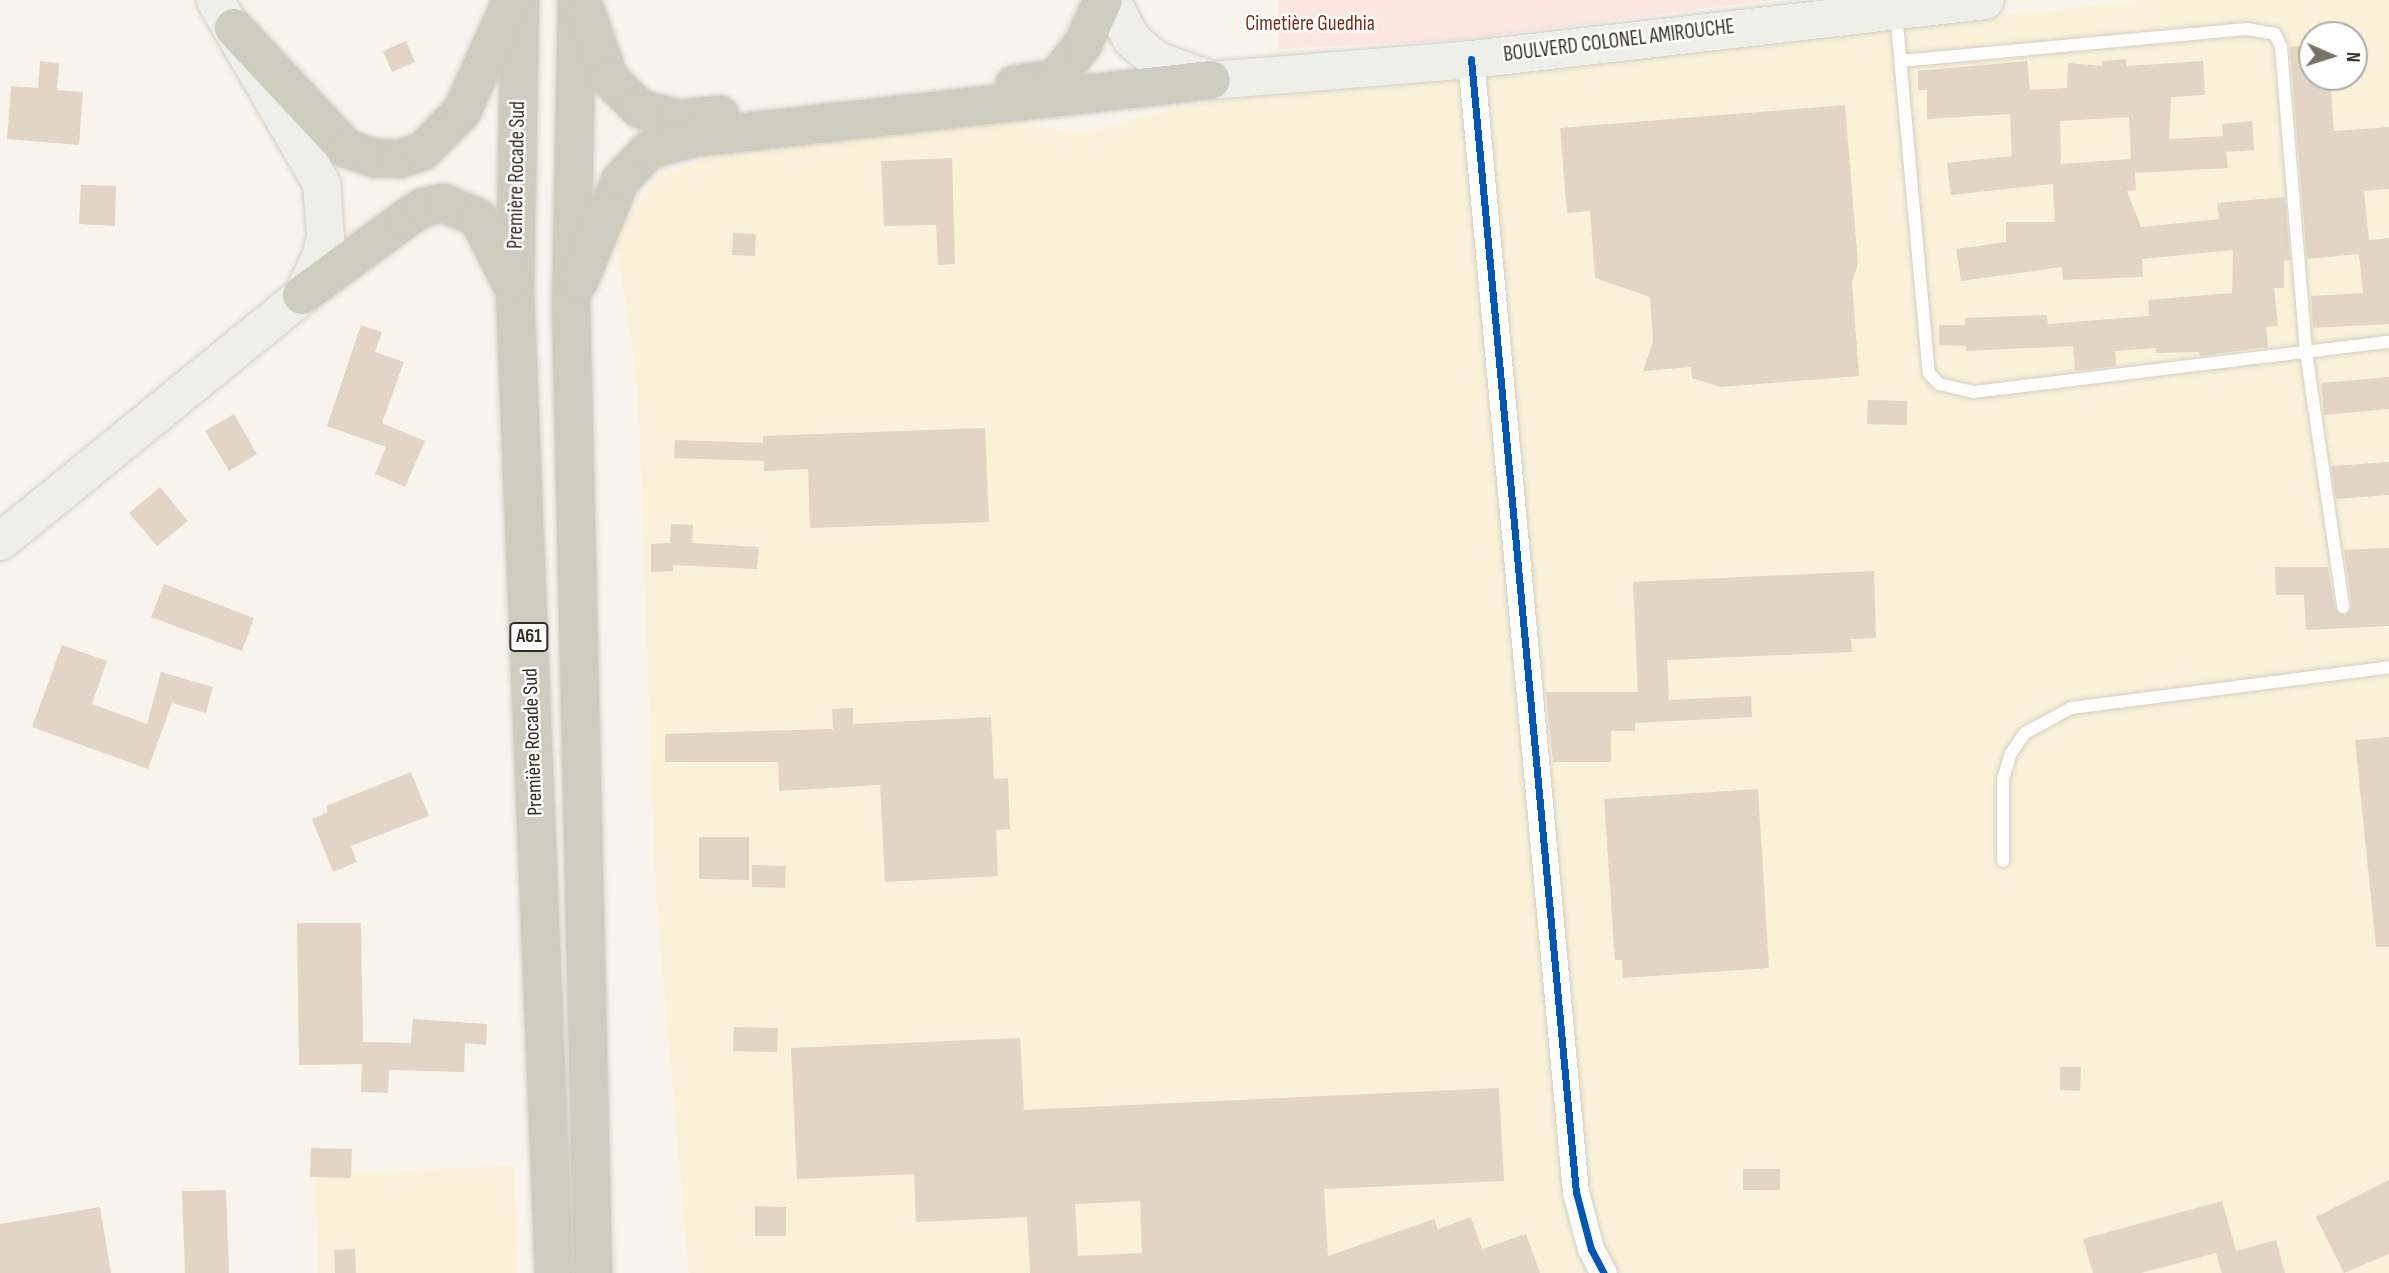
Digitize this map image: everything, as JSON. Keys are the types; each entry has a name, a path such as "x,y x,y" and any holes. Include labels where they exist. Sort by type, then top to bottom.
{"highway":[{"path":"224,14 346,148 374,158 399,159 423,151 461,111 512,0"},
{"name":"Première Rocade Sud","path":"520,0 516,294 554,1273"},
{"path":"580,0 608,78 640,109 679,119 997,88 1056,78 1083,44 1103,0"},
{"name":"A61","path":"580,0 571,303 593,1273"},
{"path":"571,303 620,181 649,150 694,138 1211,80"},
{"path":"302,295 408,217 424,207 443,203 478,218 516,294"}],"main road":[{"path":"1111,0 1131,39 1156,60 1211,80"},
{"name":"BOULVERD COLONEL AMIROUCHE","path":"1211,80 1471,59 1984,0"},
{"path":"0,541 302,295 325,237 321,183 224,14"}],"street":[{"path":"1471,59 1576,1192 1587,1238 1604,1273"}],"lane":[{"path":"1895,9 1929,373 1940,384 1974,392 2389,342"},
{"path":"1901,61 2247,29 2275,34 2281,47 2306,352 2343,607"},
{"path":"2003,862 2003,779 2011,753 2025,733 2071,708 2389,667"}],"shaded area":[{"path":"2148,0 2389,0 2389,1273 689,1273 656,893 638,387 616,235 658,177 729,150 995,122 1087,133 1178,107 1468,70"},
{"path":"513,1166 518,1273 318,1273 316,1174"}],"green space":[{"name":"Cimetière Guedhia","path":"1278,0 1773,0 1458,40 1278,49"}],"building":[{"path":"406,41 415,62 392,72 383,51"},
{"path":"2298,46 2298,91 2331,91 2334,131 2389,127 2389,189 2364,191 2369,240 2389,238 2389,324 2313,328 2311,296 2363,293 2359,254 2307,259 2290,47"},
{"path":"2126,59 2127,66 2203,61 2205,95 2171,97 2169,139 2223,136 2222,124 2252,121 2254,150 2226,152 2228,168 2135,173 2136,190 2127,191 2141,227 2219,219 2217,203 2285,197 2290,260 2284,261 2284,288 2274,288 2278,326 2266,327 2268,347 2200,356 2199,352 2156,353 2156,348 2115,351 2116,366 2075,371 2073,346 1966,351 1966,346 1939,345 1939,325 1965,325 1965,318 2047,315 2048,324 2149,316 2148,300 2232,293 2233,250 2142,259 2143,277 2063,280 2062,267 1961,281 1956,249 2006,242 2006,222 2055,222 2053,184 1951,195 1947,163 2012,156 2010,114 1927,119 1927,90 1918,90 1918,71 2027,61 2030,90 2067,88 2068,63 2103,66 2102,61","holes":["2129,117 2131,159 2061,164 2060,121"]},
{"path":"40,61 59,63 57,90 83,92 79,145 7,139 11,86 38,88"},
{"path":"1845,105 1858,264 1852,282 1859,376 1720,387 1692,378 1691,367 1643,371 1653,342 1650,297 1595,278 1590,211 1567,213 1560,128"},
{"path":"952,158 955,264 938,265 936,225 884,226 881,161"},
{"path":"81,185 116,186 115,226 79,224"},
{"path":"733,233 756,234 755,256 732,255"},
{"path":"361,325 382,332 375,352 404,362 382,423 425,441 405,487 375,474 386,447 327,426"},
{"path":"2389,377 2389,409 2324,415 2321,383"},
{"path":"1868,400 1907,401 1907,425 1867,424"},
{"path":"234,414 257,454 229,471 205,431"},
{"path":"985,428 989,522 810,528 808,469 764,471 764,461 674,458 675,440 763,443 763,436"},
{"path":"2389,462 2389,495 2336,499 2331,466"},
{"path":"160,487 188,521 157,546 129,513"},
{"path":"671,524 693,525 692,543 759,547 757,569 673,565 673,571 651,572 651,544 670,543"},
{"path":"2389,548 2389,626 2306,630 2304,595 2276,595 2275,567 2328,567 2335,609 2345,615 2352,606 2344,550"},
{"path":"1874,571 1876,638 1851,639 1852,652 1667,660 1669,700 1751,696 1752,717 1635,723 1635,731 1611,731 1611,762 1553,762 1546,692 1638,692 1633,582"},
{"path":"164,584 254,618 242,651 151,617"},
{"path":"62,645 107,661 92,704 147,724 161,672 213,687 206,713 172,703 148,769 32,727"},
{"path":"853,708 853,724 991,717 994,779 1008,778 1010,829 996,830 998,876 885,882 880,785 779,791 778,762 665,762 665,734 833,729 832,709"},
{"path":"2389,737 2389,947 2376,947 2355,740"},
{"path":"411,772 429,816 351,846 357,862 333,872 312,819 328,812 326,806"},
{"path":"1758,789 1769,968 1623,978 1622,960 1615,960 1604,799"},
{"path":"699,837 749,837 749,880 699,879"},
{"path":"752,865 786,866 785,888 752,887"},
{"path":"297,923 361,923 363,1042 411,1043 413,1019 487,1024 486,1045 465,1043 464,1072 389,1070 388,1093 361,1092 362,1064 299,1065"},
{"path":"734,1027 778,1028 777,1052 733,1051"},
{"path":"1020,1038 1024,1110 1499,1088 1504,1181 1324,1189 1328,1256 1434,1219 1438,1229 1471,1217 1482,1249 1526,1234 1540,1273 1030,1273 1027,1217 916,1222 914,1174 797,1179 791,1048","holes":["1140,1201 1142,1253 1078,1256 1075,1204"]},
{"path":"2060,1067 2081,1067 2080,1091 2060,1090"},
{"path":"311,1148 352,1149 351,1178 310,1177"},
{"path":"1743,1169 1780,1169 1780,1190 1743,1190"},
{"path":"2389,1180 2389,1254 2344,1273 2316,1217"},
{"path":"226,1190 229,1273 185,1273 182,1191"},
{"path":"2222,1201 2236,1251 2276,1240 2285,1273 2222,1273 2216,1253 2141,1273 2093,1273 2083,1239"},
{"path":"755,1206 786,1207 786,1236 755,1236"},
{"path":"100,1207 111,1273 0,1273 0,1224"},
{"path":"355,1249 356,1273 335,1273 334,1250"}],"cycle path":[{"path":"1471,59 1576,1192 1591,1249 1604,1273"}]}
